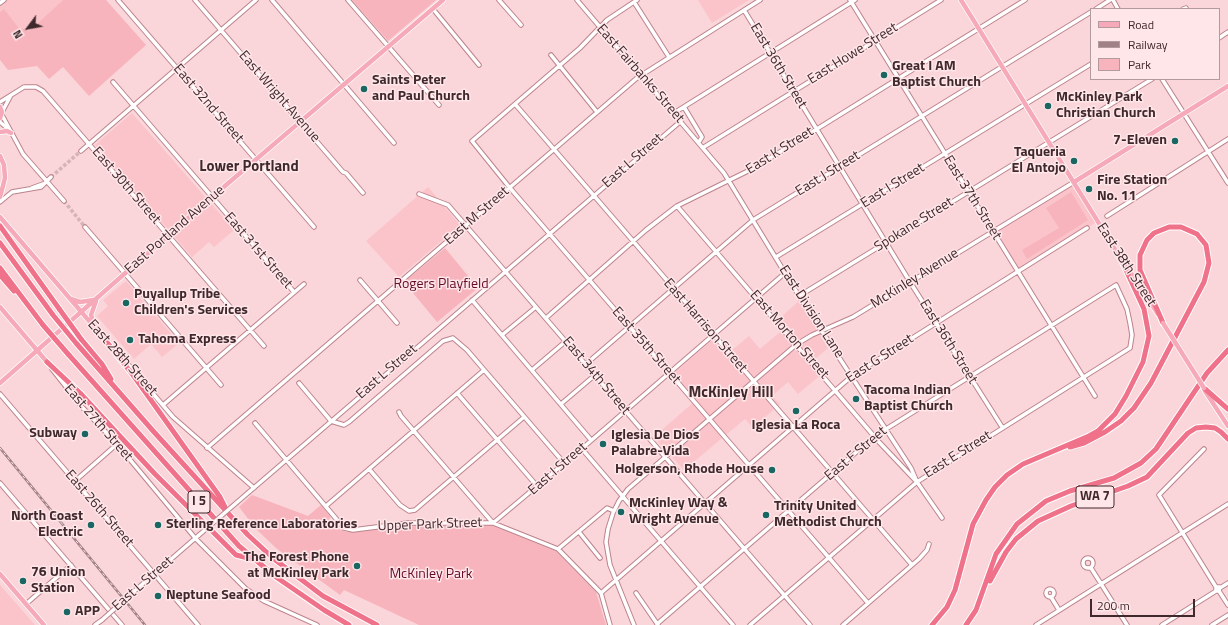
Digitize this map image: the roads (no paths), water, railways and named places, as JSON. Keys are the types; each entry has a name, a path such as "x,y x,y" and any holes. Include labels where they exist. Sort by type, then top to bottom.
{"highway":[{"path":"0,226 81,339 102,364 117,388"},
{"path":"1036,457 1084,443 1105,432 1130,413 1151,383 1208,270 1209,256 1206,245 1197,234 1181,227 1169,227 1154,233 1147,240 1140,255 1140,270 1163,323"},
{"name":"I 5","path":"0,243 53,316 228,514 274,559 303,582 324,596 377,625"},
{"path":"931,625 938,618 955,590 973,524 986,500 1007,475 1036,457 1089,436 1107,423 1120,407 1143,362 1149,336 1146,318 1141,302 1120,257"},
{"name":"I 5","path":"0,268 43,325 226,533 253,559 324,610 349,625"},
{"path":"0,275 43,325"},
{"path":"102,336 133,375 220,497 228,514"},
{"path":"980,600 996,554 1010,532 1025,516 1046,501 1070,491 1114,478 1141,463 1156,449 1207,373 1228,350"},
{"path":"47,362 80,392 155,474 236,555 253,559"},
{"path":"1204,388 1228,409"},
{"name":"WA 7","path":"966,625 1006,552 1016,539 1038,521 1071,506 1128,486 1147,477 1188,433 1196,428 1215,428 1228,439"}],"main road":[{"name":"East Portland Avenue","path":"0,383 168,235 443,0"},
{"name":"East 38th Street","path":"961,0 1120,257 1228,426"},
{"name":"McKinley Avenue","path":"1074,182 1228,86"},
{"path":"0,107 1,115"},
{"path":"0,132 11,133"},
{"path":"0,156 6,178 0,197"},
{"name":"East 28th Street","path":"0,217 102,336"},
{"path":"69,298 80,302 96,300 92,316 98,331"},
{"name":"East 27th Street","path":"0,307 47,362"},
{"path":"0,574 44,625"}],"street":[{"path":"0,3 4,0"},
{"name":"East 32nd Street","path":"118,0 314,227"},
{"name":"East Wright Avenue","path":"195,0 363,193"},
{"path":"82,151 133,105 256,0"},
{"path":"272,0 394,143"},
{"path":"348,0 439,105"},
{"path":"499,0 520,25"},
{"name":"East Fairbanks Street","path":"577,0 704,147"},
{"name":"East M Street","path":"207,448 641,75 760,0"},
{"path":"674,113 851,1 856,0"},
{"name":"East Howe Street","path":"704,147 941,0"},
{"name":"East K Street","path":"546,318 633,242 677,206 754,168 816,128 1025,0"},
{"path":"1098,8 1112,0"},
{"path":"515,104 559,66 607,20 636,1 669,58"},
{"name":"East 37th Street","path":"851,1 992,232 1095,396"},
{"path":"433,9 479,65"},
{"name":"East 36th Street","path":"744,10 910,282 1002,427"},
{"name":"East J Street","path":"586,364 753,220 1090,13"},
{"path":"551,55 597,112"},
{"name":"East I Street","path":"776,257 1090,65"},
{"name":"Spokane Street","path":"799,296 1150,80"},
{"path":"1163,80 1228,184"},
{"name":"East 31st Street","path":"113,82 294,292"},
{"name":"East 30th Street","path":"0,102 24,87 36,87 43,90 264,346"},
{"path":"11,96 1,115 23,154 44,182 64,201"},
{"name":"East 35th Street","path":"515,104 472,141 549,234 868,603"},
{"name":"East Harrison Street","path":"515,104 912,565"},
{"path":"684,107 702,137 699,142"},
{"name":"East L Street","path":"95,625 681,121"},
{"path":"0,122 11,133"},
{"path":"1106,216 1228,139"},
{"name":"East Division Lane","path":"704,147 730,181 799,296 852,376 910,468 917,482 942,518"},
{"path":"0,202 12,192 32,188 51,177"},
{"name":"McKinley Avenue","path":"634,625 608,557 606,542 608,529 614,511 622,496 665,456 797,344 853,317 1074,182"},
{"name":"East 34th Street","path":"419,194 448,205 810,625"},
{"name":"East Morton Street","path":"677,206 875,436 917,482"},
{"path":"85,227 221,385"},
{"name":"East G Street","path":"601,593 852,376 1087,228"},
{"name":"East I Street","path":"493,523 582,449 785,273"},
{"path":"360,280 397,323"},
{"path":"163,405 304,284"},
{"name":"East F Street","path":"658,624 875,436 1116,285"},
{"name":"East E Street","path":"750,625 917,482 1083,376 1130,348 1132,335 1127,309 1116,285"},
{"path":"472,300 591,440"},
{"path":"502,336 536,307"},
{"name":"East 28th Street","path":"102,336 173,417 254,488"},
{"path":"299,383 331,421 341,425 349,422 443,341 450,338 458,341 564,463"},
{"path":"532,370 566,341"},
{"name":"East 27th Street","path":"47,362 82,407 117,444 196,539 246,589 256,596 317,625"},
{"path":"255,423 326,506 484,370"},
{"path":"561,404 595,375"},
{"path":"458,393 537,486"},
{"name":"East 26th Street","path":"0,394 198,625"},
{"path":"399,412 493,523"},
{"path":"370,469 400,505 412,511 419,508 524,416"},
{"path":"75,481 117,444"},
{"path":"582,449 733,625"},
{"path":"1204,449 1159,495 1228,605"},
{"path":"0,483 122,625"},
{"path":"1036,625 1228,504"},
{"name":"Upper Park Street","path":"326,506 347,529 408,523 493,523 558,549 601,593 610,625"},
{"path":"558,549 607,508 614,511"},
{"path":"579,532 600,558"},
{"path":"843,625 926,552 928,544"},
{"path":"26,604 71,565"},
{"path":"1091,568 1127,625"},
{"path":"1162,625 1228,583"},
{"path":"636,593 658,624"},
{"path":"1051,597 1059,610"},
{"path":"1212,625 1228,615"}],"tunnel":[{"path":"51,177 81,151"},
{"path":"64,201 85,227"}],"railway":[{"path":"0,448 145,625"}],"place":[{"name":"Great I AM Baptist Church","path":"884,75"},
{"name":"Saints Peter and Paul Church","path":"364,89"},
{"name":"McKinley Park Christian Church","path":"1048,106"},
{"name":"7-Eleven","path":"1175,141"},
{"name":"Taqueria El Antojo","path":"1074,161"},
{"name":"Fire Station No. 11","path":"1089,189"},
{"name":"Puyallup Tribe Children's Services","path":"126,303"},
{"name":"Tahoma Express","path":"130,340"},
{"name":"Tacoma Indian Baptist Church","path":"856,399"},
{"name":"Iglesia La Roca","path":"796,411"},
{"name":"Subway","path":"85,434"},
{"name":"Iglesia De Dios Palabre-Vida","path":"603,444"},
{"name":"Holgerson, Rhode House","path":"772,470"},
{"name":"McKinley Way & Wright Avenue","path":"621,512"},
{"name":"Trinity United Methodist Church","path":"766,515"},
{"name":"North Coast Electric","path":"91,525"},
{"name":"Sterling Reference Laboratories","path":"158,525"},
{"name":"The Forest Phone at McKinley Park","path":"357,566"},
{"name":"76 Union Station","path":"23,581"},
{"name":"Neptune Seafood","path":"158,596"},
{"name":"APP","path":"67,612"}],"district":[{"name":"Lower Portland","path":"249,167"},
{"name":"McKinley Hill","path":"731,393"}],"park label":[{"name":"Rogers Playfield","path":"441,285"},
{"name":"McKinley Park","path":"431,575"}]}
